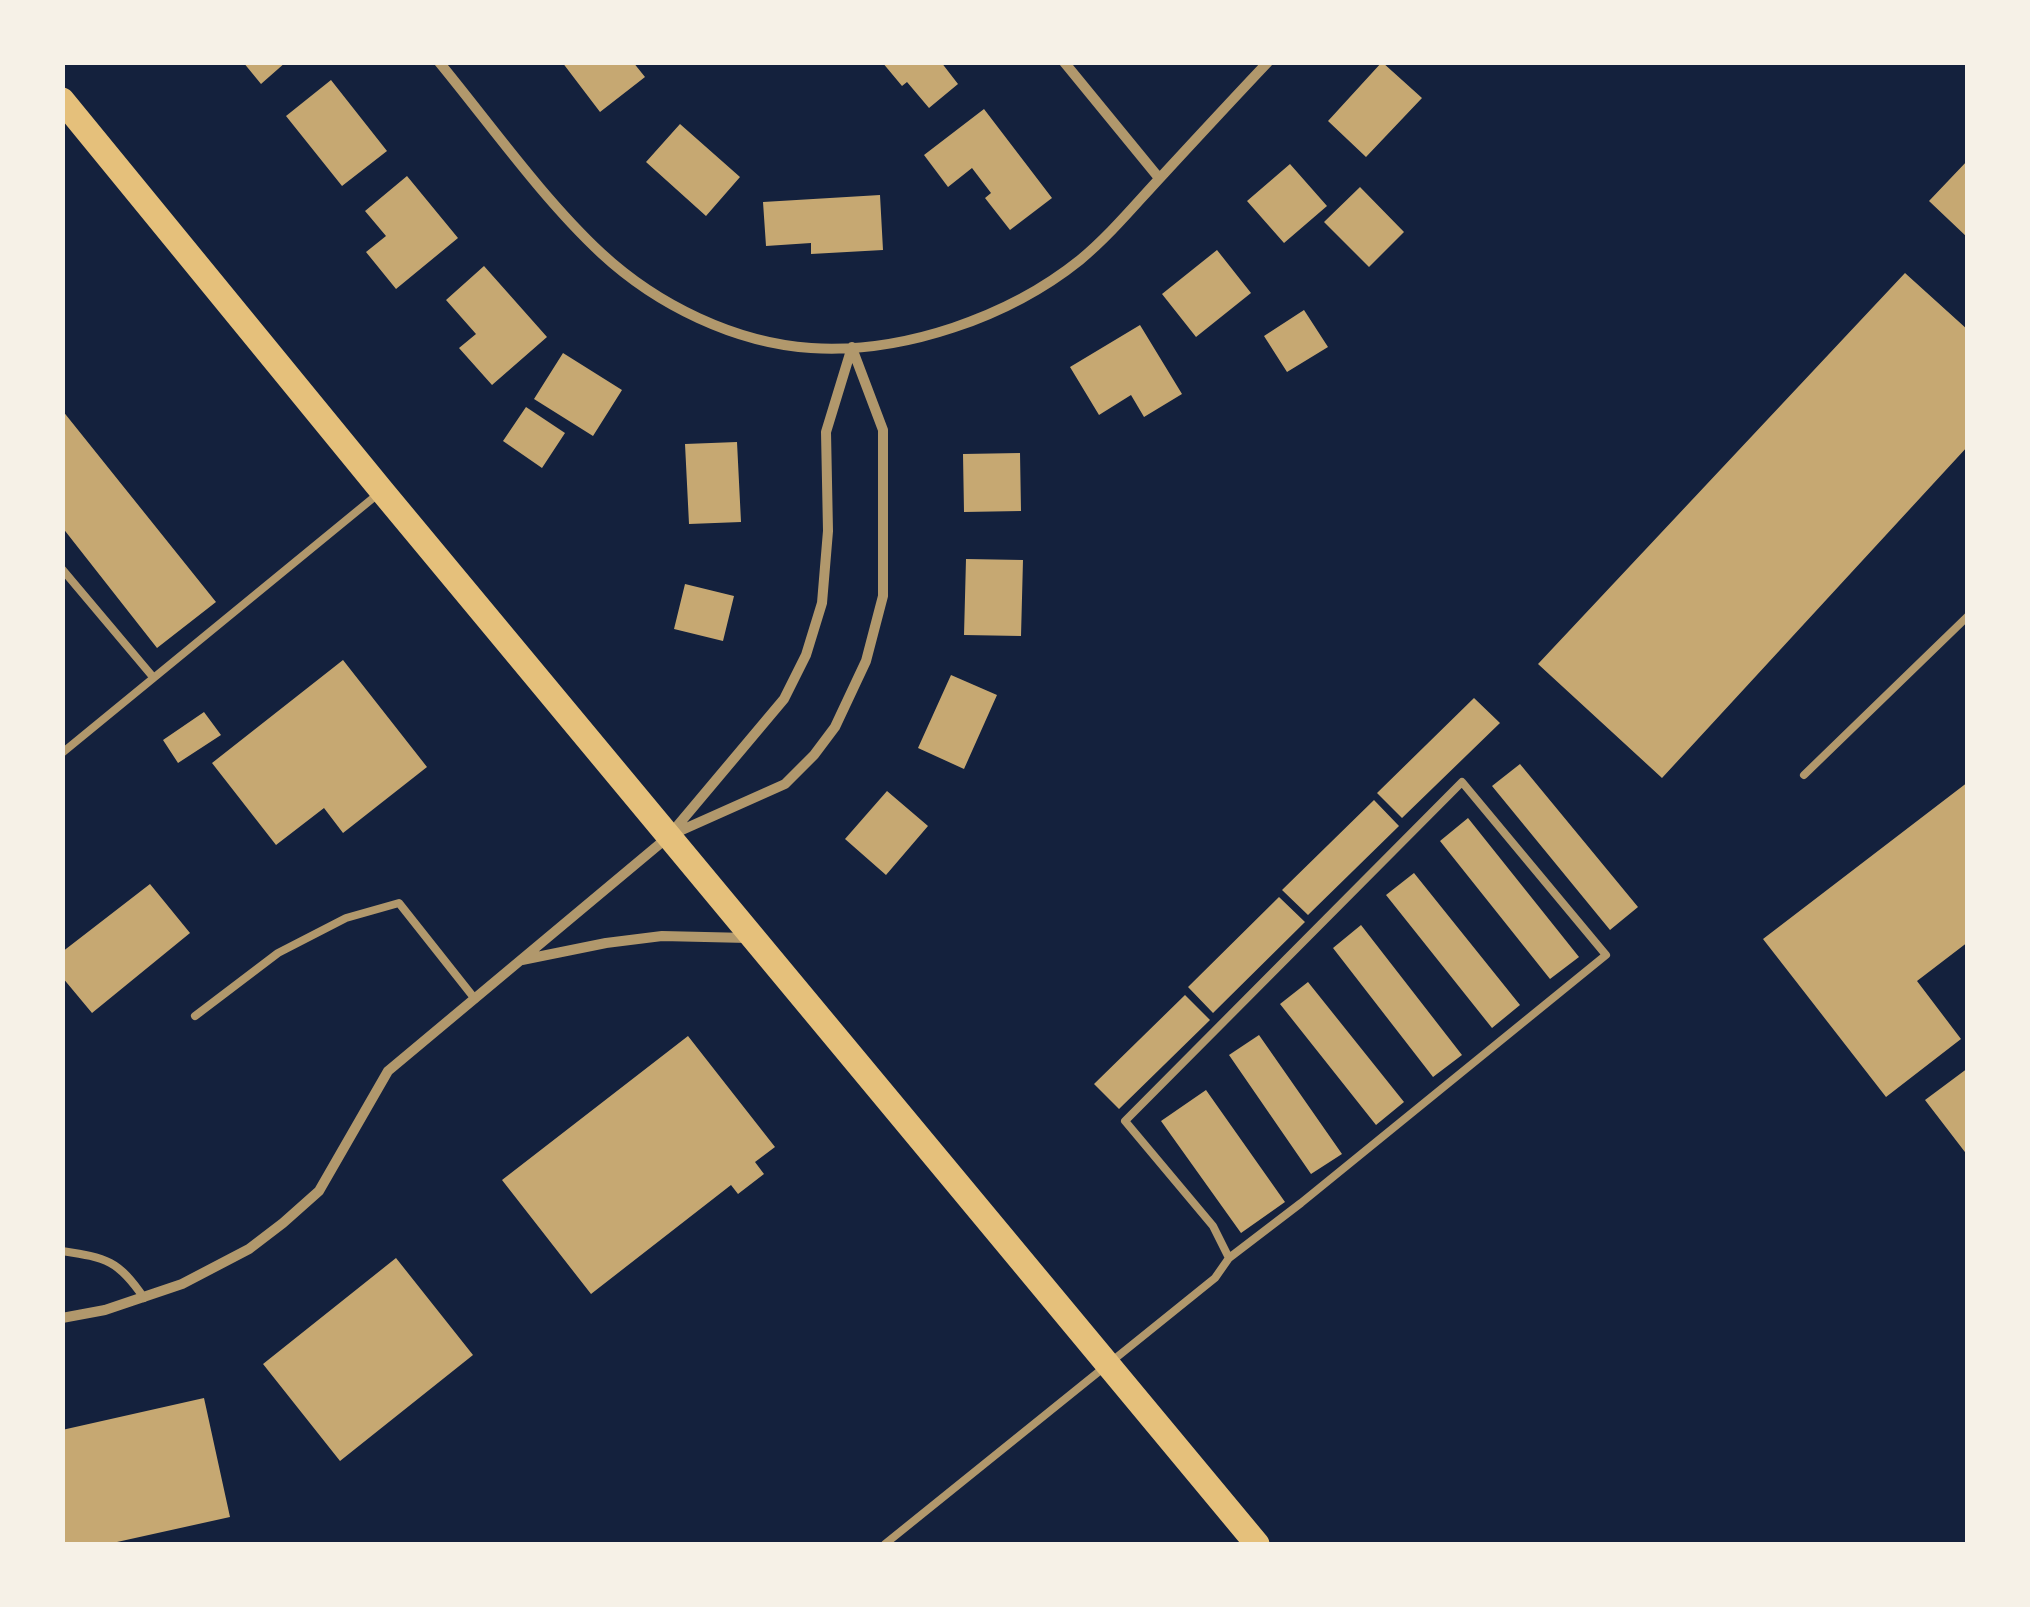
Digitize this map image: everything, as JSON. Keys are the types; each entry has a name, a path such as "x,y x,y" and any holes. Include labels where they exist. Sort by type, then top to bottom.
{"main road":[{"path":"62,100 1257,1544"}],"street":[{"path":"439,62 573,224 627,274 722,328 765,341 812,348 852,347 924,335 965,322 1044,285 1112,230 1268,62"},
{"path":"1064,62 1159,178"},
{"path":"668,836 784,784 814,755 835,727 866,661 883,596 884,430 852,347"},
{"path":"62,1318 144,1298 214,1269 249,1248 319,1191 388,1072 668,836 784,699 814,632 826,570 826,432 852,347"},
{"path":"521,960 662,936 752,938"}],"lane":[{"path":"62,753 382,491"},
{"path":"62,569 153,678"},
{"path":"1804,775 1968,616"},
{"path":"885,1544 1215,1278 1228,1258 1301,1204 1606,956 1462,782 1125,1120 1213,1226 1228,1258"},
{"path":"195,1016 278,953 346,918 399,904 474,999"},
{"path":"62,1251 101,1259 125,1271 144,1298"}],"building":[{"path":"243,62 286,62 261,84"},
{"path":"562,62 633,62 645,77 600,112"},
{"path":"882,62 941,62 958,84 929,108 907,82 902,86"},
{"path":"1382,62 1422,98 1366,157 1328,121"},
{"path":"331,80 387,151 342,186 286,116"},
{"path":"984,109 1052,198 1010,230 985,198 991,193 972,168 948,187 924,155"},
{"path":"680,124 740,177 706,216 646,162"},
{"path":"1968,160 1968,238 1929,201"},
{"path":"1290,164 1327,206 1284,243 1247,201"},
{"path":"407,176 458,238 396,289 366,252 386,236 365,211"},
{"path":"1360,187 1404,232 1369,267 1324,222"},
{"path":"880,195 883,250 811,254 811,243 766,246 763,202"},
{"path":"1217,250 1251,293 1196,337 1162,294"},
{"path":"484,266 547,337 492,385 459,348 476,334 446,300"},
{"path":"1905,273 1968,330 1968,446 1662,778 1538,664"},
{"path":"1304,310 1328,347 1287,372 1264,336"},
{"path":"1140,325 1182,394 1144,417 1131,395 1099,415 1070,367"},
{"path":"563,353 622,390 593,436 534,399"},
{"path":"526,407 565,433 542,468 503,441"},
{"path":"62,410 216,602 157,648 62,527"},
{"path":"737,442 741,522 689,524 685,444"},
{"path":"1020,453 1021,511 964,512 963,454"},
{"path":"966,559 1023,560 1021,636 964,635"},
{"path":"685,584 734,596 723,641 674,629"},
{"path":"343,660 427,767 343,833 324,808 276,845 212,763"},
{"path":"951,675 997,695 964,769 918,748"},
{"path":"1474,698 1500,723 1402,818 1377,793"},
{"path":"204,712 221,735 178,763 163,740"},
{"path":"1520,764 1638,907 1610,930 1492,786"},
{"path":"1968,782 1968,942 1917,981 1961,1039 1886,1097 1763,939"},
{"path":"887,791 928,826 886,875 845,839"},
{"path":"1374,800 1399,826 1308,915 1282,890"},
{"path":"1468,818 1579,957 1550,979 1440,841"},
{"path":"1414,873 1520,1005 1492,1028 1386,895"},
{"path":"150,884 190,933 92,1013 62,977 62,952"},
{"path":"1279,897 1305,922 1213,1013 1188,987"},
{"path":"1361,925 1462,1055 1433,1077 1333,948"},
{"path":"1308,982 1404,1102 1376,1125 1280,1004"},
{"path":"1185,995 1210,1020 1119,1109 1094,1084"},
{"path":"1259,1035 1342,1154 1311,1174 1229,1055"},
{"path":"688,1036 775,1147 755,1162 764,1174 738,1194 731,1185 591,1294 502,1180"},
{"path":"1968,1068 1968,1156 1925,1100"},
{"path":"1206,1090 1285,1202 1241,1233 1161,1121"},
{"path":"396,1258 473,1355 340,1461 263,1364"},
{"path":"204,1398 230,1517 108,1544 62,1544 62,1430"}]}
